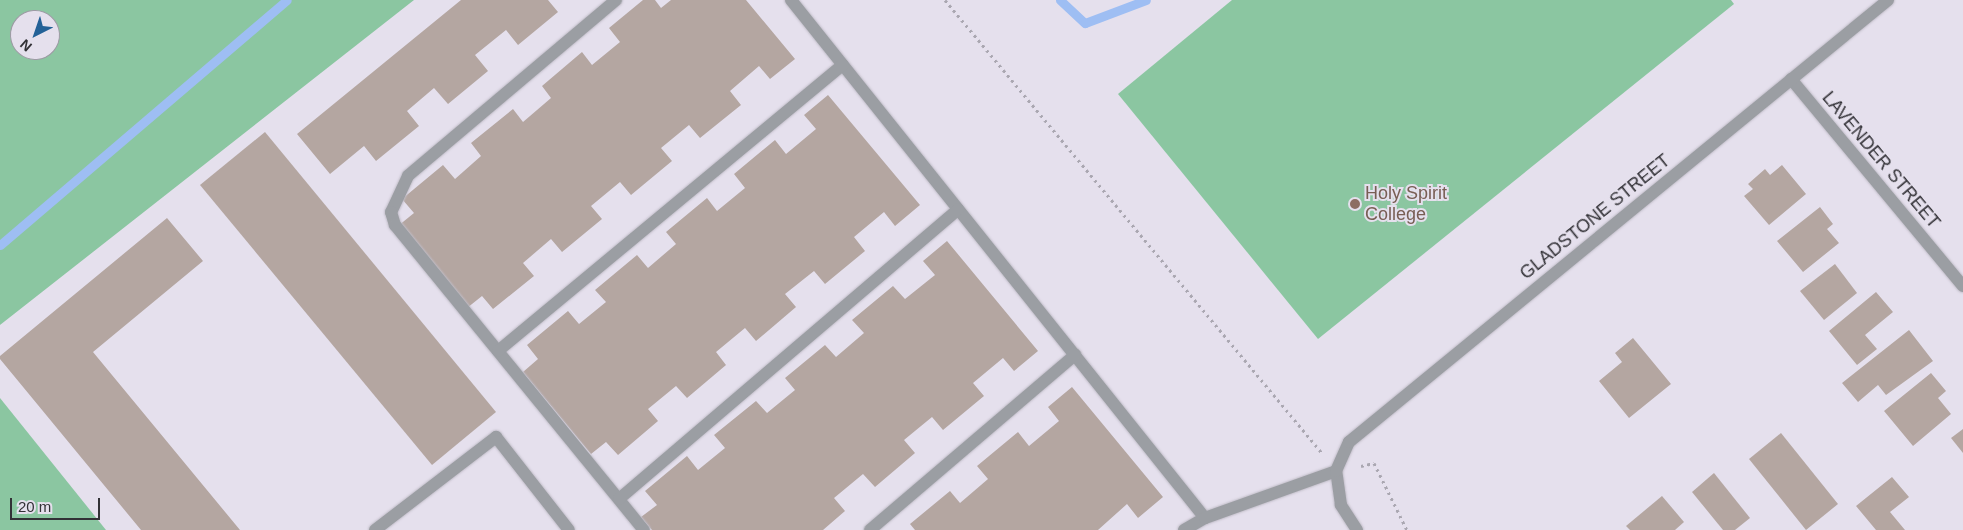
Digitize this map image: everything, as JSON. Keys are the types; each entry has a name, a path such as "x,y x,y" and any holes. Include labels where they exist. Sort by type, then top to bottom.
{"street":[{"path":"616,0 408,176 391,212 395,225 644,530"},
{"path":"791,0 1206,518"},
{"name":"GLADSTONE STREET","path":"1336,471 1349,442 1888,0"},
{"path":"498,351 843,65"},
{"name":"LAVENDER STREET","path":"1792,78 1963,286"},
{"path":"619,499 958,209"},
{"path":"870,530 1075,355"},
{"path":"375,530 496,437 569,530"},
{"path":"1184,530 1206,518 1336,471 1341,505 1357,530"}],"path":[{"path":"945,0 1336,471 1374,463 1407,530"}],"green space":[{"path":"0,0 414,0 0,325"},
{"name":"Holy Spirit College","path":"1232,0 1731,0 1734,4 1318,339 1118,94"},
{"path":"0,398 106,530 0,530"}],"building":[{"path":"461,0 548,0 558,12 518,45 506,30 475,55 488,71 448,104 434,88 407,111 419,126 376,161 364,146 330,174 297,134"},
{"path":"643,0 655,0 661,8 671,0 746,0 795,59 770,79 759,66 730,91 741,105 700,138 689,125 661,148 672,161 631,195 620,182 591,206 602,219 562,252 551,239 523,263 534,276 493,309 482,296 467,308 398,226 414,213 402,199 443,165 455,179 481,156 471,143 513,109 523,122 551,98 542,86 582,52 592,65 620,42 609,28"},
{"path":"828,95 920,205 895,226 884,212 854,237 865,251 825,284 814,271 785,294 796,307 756,341 745,328 716,352 726,365 687,398 676,386 648,409 658,421 618,455 606,442 591,454 523,372 538,359 527,345 568,311 579,324 606,302 595,290 637,255 648,268 676,244 666,232 707,198 717,211 745,188 734,174 775,140 786,154 816,129 804,115"},
{"path":"265,132 496,412 432,465 200,185"},
{"path":"1782,165 1806,194 1769,225 1744,196 1753,189 1748,184 1765,169 1770,175"},
{"path":"1820,207 1833,224 1827,229 1839,243 1803,272 1777,241"},
{"path":"167,218 203,261 93,352 240,530 141,530 0,359 0,356"},
{"path":"947,241 1038,351 1014,371 1003,358 973,383 984,396 943,430 932,417 904,440 915,453 875,487 863,474 834,498 845,511 823,530 652,530 641,517 657,505 645,491 687,456 698,470 725,448 714,435 756,401 767,413 795,390 785,378 825,345 836,357 864,333 852,320 893,286 905,299 935,275 923,261"},
{"path":"1835,264 1857,293 1824,320 1800,291"},
{"path":"1876,292 1893,312 1865,335 1877,349 1857,365 1829,331"},
{"path":"1909,330 1933,361 1886,395 1878,385 1858,402 1842,383"},
{"path":"1633,338 1671,384 1629,418 1599,381 1622,362 1615,353"},
{"path":"1931,373 1946,391 1938,398 1951,414 1913,446 1884,411"},
{"path":"1072,387 1163,497 1138,518 1127,504 1098,530 915,530 910,524 950,491 960,503 988,479 977,466 1018,432 1029,446 1059,421 1048,407"},
{"path":"1963,429 1963,453 1951,438"},
{"path":"1781,433 1838,504 1806,530 1749,459"},
{"path":"1714,473 1750,518 1735,530 1723,530 1692,492"},
{"path":"1892,477 1909,497 1890,512 1905,530 1876,530 1856,506"},
{"path":"1662,496 1684,522 1675,530 1630,530 1626,526"}],"waterway":[{"path":"0,245 287,0"},
{"path":"1060,0 1085,23 1146,0"}],"place":[{"name":"Holy Spirit College","path":"1355,204"}]}
